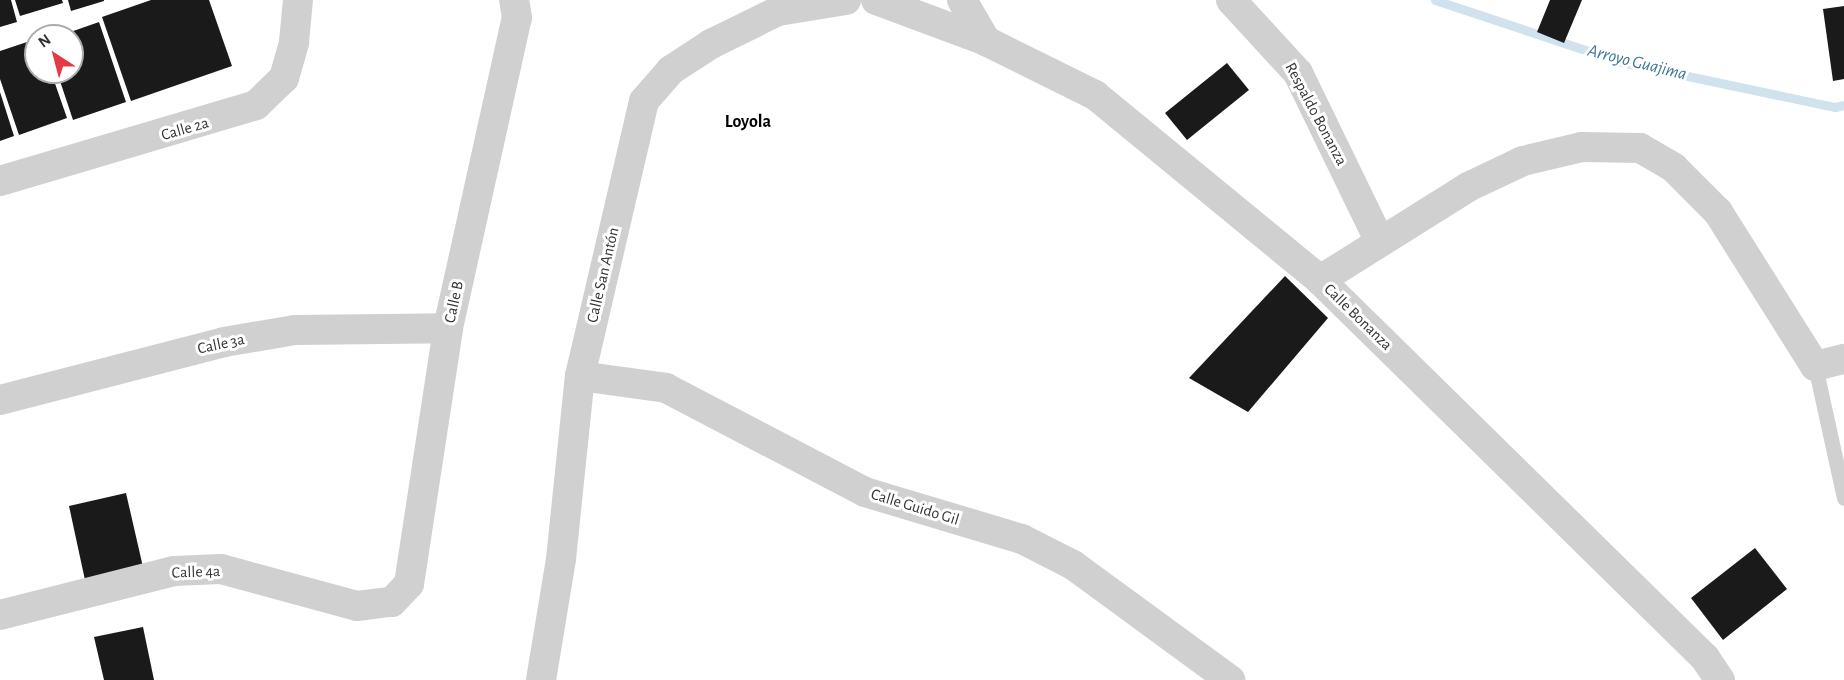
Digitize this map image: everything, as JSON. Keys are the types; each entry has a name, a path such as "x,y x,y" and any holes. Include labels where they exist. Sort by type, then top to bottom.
{"street":[{"name":"Calle 2a","path":"0,181 256,105 284,78 294,42 298,0"},
{"name":"Calle B","path":"392,602 409,584 448,328 518,18 514,0"},
{"name":"Calle San Antón","path":"541,680 561,559 579,376 644,100 670,70 711,44 778,11 846,0"},
{"path":"876,0 986,40"},
{"path":"962,0 986,40"},
{"name":"Respaldo Bonanza","path":"1231,0 1298,73 1380,242"},
{"name":"Calle Bonanza","path":"986,40 1095,95 1320,280 1705,658 1720,680"},
{"path":"1320,280 1468,187 1522,162 1582,147 1640,148 1674,168 1718,212 1815,366 1844,359"},
{"name":"Calle 3a","path":"0,400 224,342 295,330 448,328"},
{"name":"Calle Guido Gil","path":"579,376 666,388 865,492 1022,539 1072,565 1230,680"},
{"name":"Calle 4a","path":"0,615 174,571 221,569 357,606 392,602"}],"lane":[{"path":"1815,366 1844,498"}],"building":[{"path":"0,0 11,0 17,22 0,27"},
{"path":"15,0 62,0 63,3 20,16"},
{"path":"68,0 104,0 104,1 71,11"},
{"path":"151,0 209,0 232,66 131,101 102,17"},
{"path":"1550,0 1582,0 1564,43 1537,32"},
{"path":"1844,6 1844,79 1833,81 1823,9"},
{"path":"99,22 126,102 73,120 61,84 84,84 84,27"},
{"path":"24,43 24,84 55,84 67,118 19,135 0,79 0,51"},
{"path":"1227,63 1249,90 1187,140 1165,113"},
{"path":"0,92 14,136 0,141"},
{"path":"1285,276 1328,318 1248,412 1189,378"},
{"path":"126,493 143,567 85,580 69,506"},
{"path":"1755,548 1787,589 1723,640 1691,598"},
{"path":"143,627 154,680 104,680 94,637"}],"waterway":[{"name":"Arroyo Guajima","path":"1435,0 1621,62 1835,107 1844,105"}],"district":[{"name":"Loyola","path":"748,122"}]}
